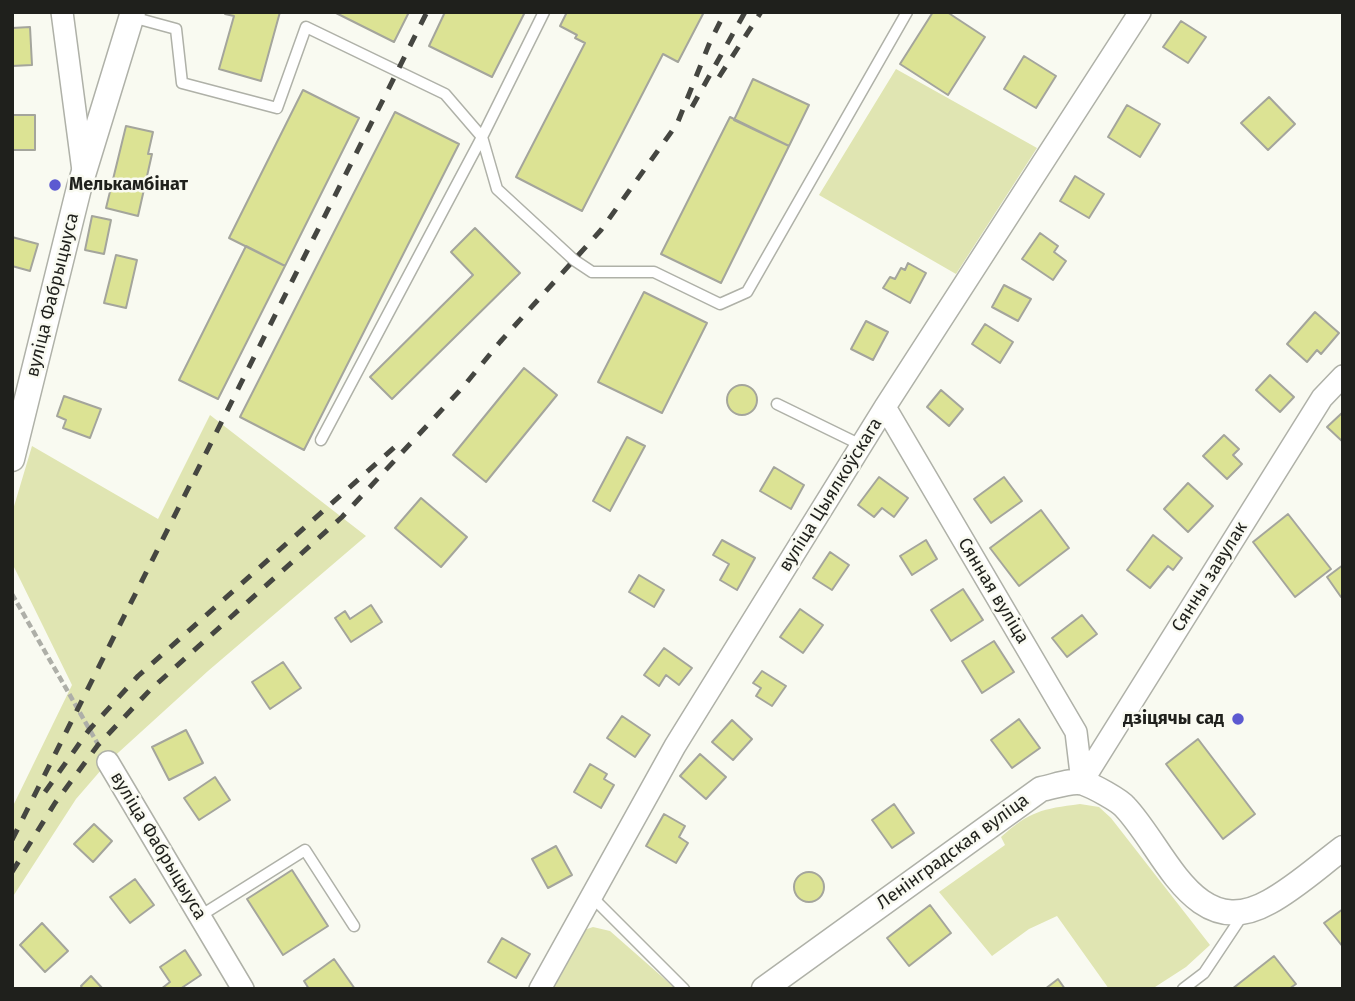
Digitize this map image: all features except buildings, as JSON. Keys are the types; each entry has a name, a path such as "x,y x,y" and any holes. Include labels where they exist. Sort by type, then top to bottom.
{"street":[{"path":"62,12 83,171"},
{"name":"вуліца Цыялкоўскага","path":"540,989 675,746 885,407 1140,12"},
{"name":"вуліца Фабрыцыуса","path":"12,459 83,171 133,15"},
{"name":"Сянны завулак","path":"1082,782 1322,398 1343,376"},
{"name":"Сянная вуліца","path":"885,407 1076,732 1082,782"},
{"name":"вуліца Фабрыцыуса","path":"108,762 243,989"},
{"path":"1082,782 1124,805 1184,888 1202,904 1223,912 1246,910 1268,902 1343,848"},
{"name":"Ленінградская вуліца","path":"775,985 1041,789 1082,782"}],"lane":[{"path":"321,440 482,137 544,12"},
{"path":"133,15 176,29 182,83 276,108 306,27 444,94 482,137 498,189 574,260 592,272 654,272 720,304 747,292 907,12"},
{"path":"777,404 861,445"},
{"path":"200,916 304,850 354,926"},
{"path":"591,896 684,989"},
{"path":"1183,989 1204,973 1246,910"}],"path":[{"name":"вуліца Фабрыцыуса","path":"12,594 108,762"}],"green space":[{"path":"896,69 1037,148 956,274 819,195"},
{"path":"210,415 366,536 208,671 108,762 76,799 12,898 12,808 72,685 12,563 12,513 32,446 158,519"},
{"path":"1080,804 1099,807 1111,818 1210,945 1186,967 1152,989 1109,989 1057,916 1029,929 992,956 939,892 1005,845 1001,837 1029,816"},
{"path":"593,927 610,931 676,989 550,989 584,930"}],"railway":[{"path":"12,840 427,12"},
{"path":"12,872 55,803 98,745 150,690 342,517 463,387 601,230 677,124 725,12"},
{"path":"692,107 745,12"},
{"path":"719,77 761,12"},
{"path":"45,792 89,730 138,676 397,445"}],"place":[{"name":"Мелькамбінат","path":"55,185"},
{"name":"дзіцячы сад","path":"1238,719"}]}
